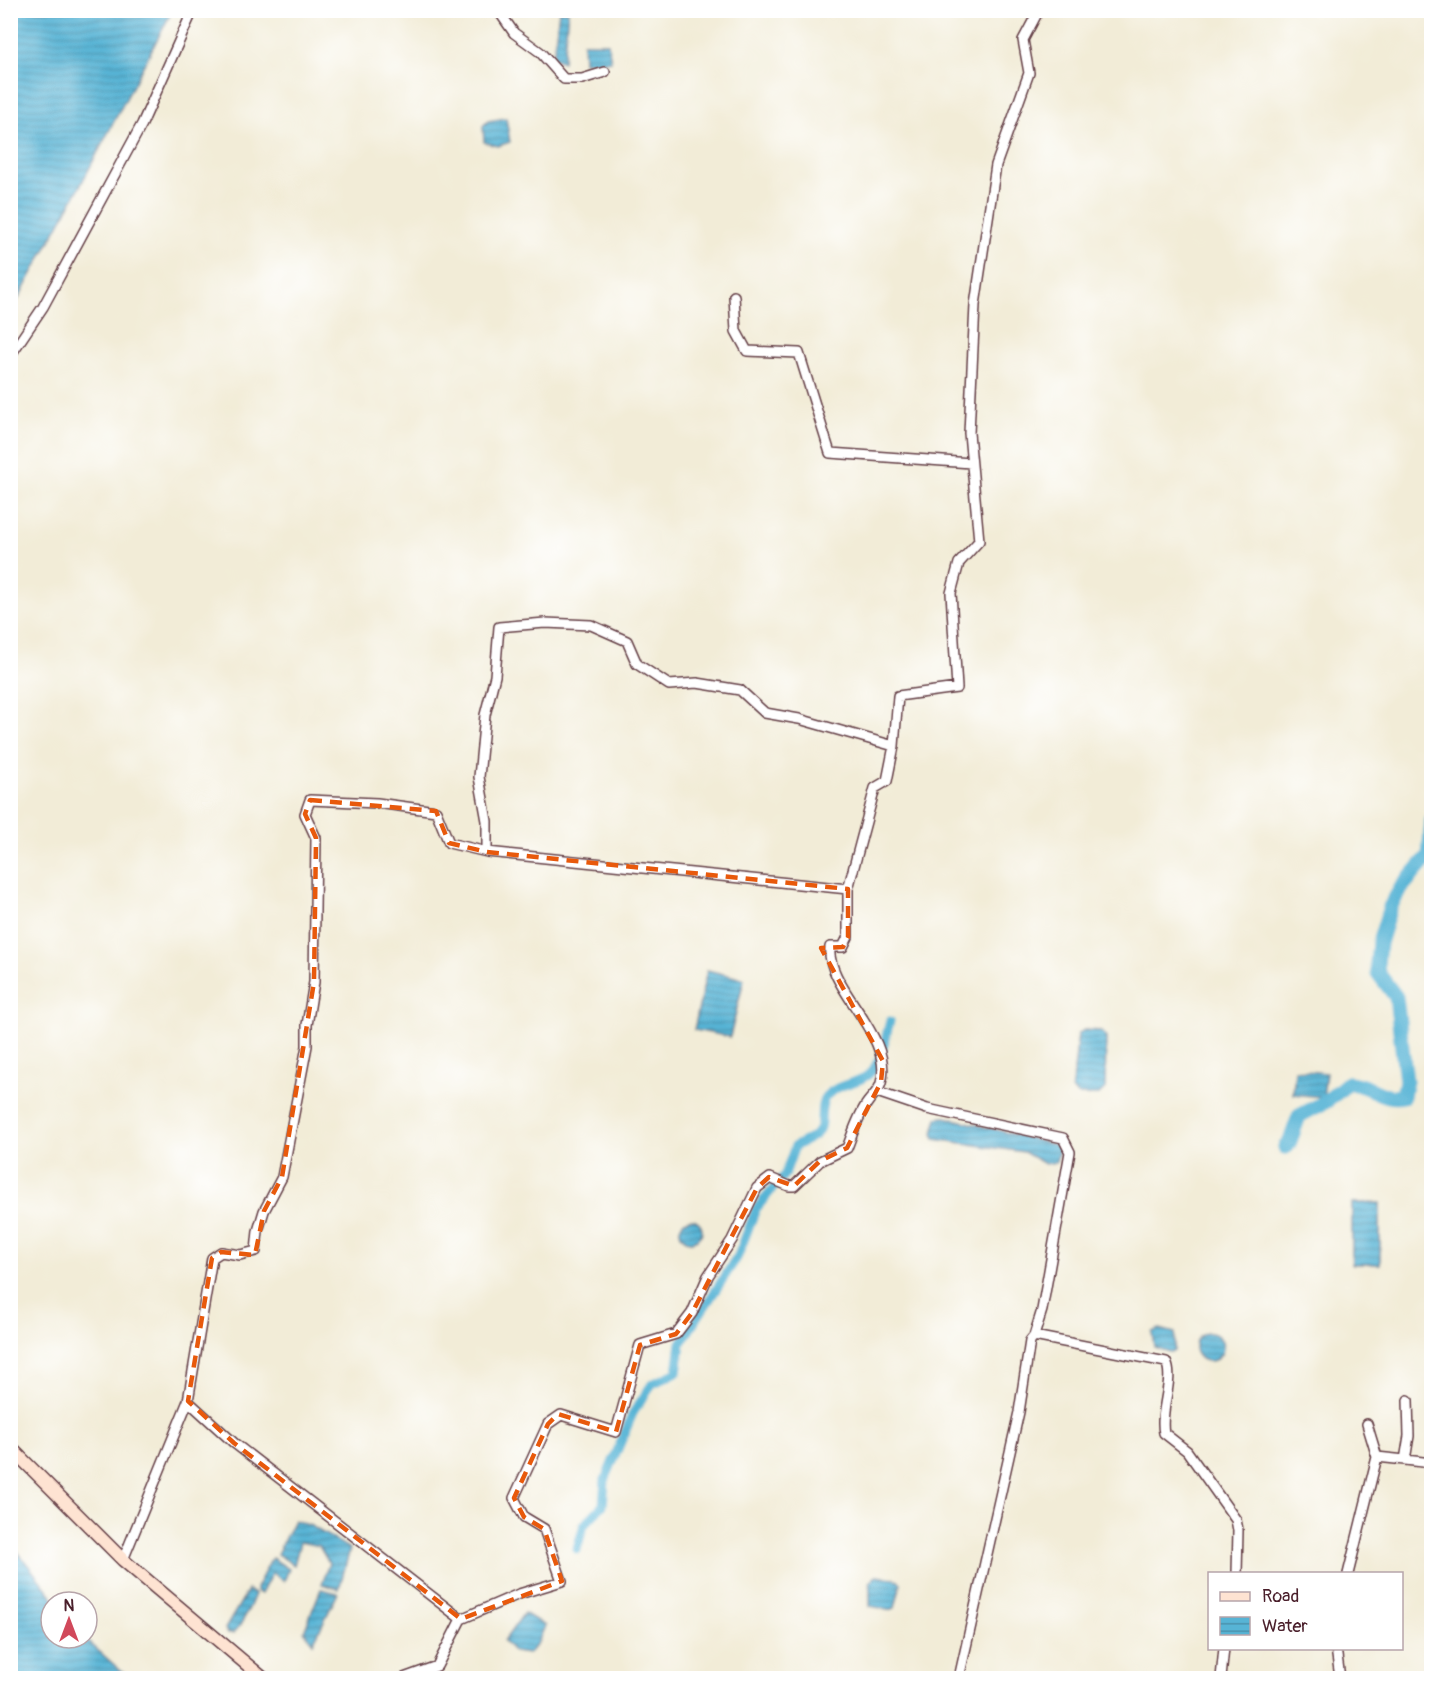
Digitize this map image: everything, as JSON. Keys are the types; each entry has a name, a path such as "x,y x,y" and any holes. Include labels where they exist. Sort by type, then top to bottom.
{"street":[{"path":"10,356 43,306 142,124 193,10"},
{"path":"498,10 514,33 540,52 564,79 582,79 605,72"},
{"path":"404,1678 437,1666 461,1619 519,1594 562,1581 544,1529 524,1517 514,1498 548,1424 561,1415 616,1432 640,1345 676,1334 692,1313 708,1276 732,1240 757,1188 767,1179 777,1180 789,1186 797,1184 820,1161 847,1148 860,1117 881,1082 883,1061 864,1018 828,960 830,947 843,947 848,937 848,890 875,788 887,781 894,746 898,696 957,688 951,593 959,563 979,541 969,433 975,305 996,165 1029,73 1023,40 1039,10"},
{"path":"734,296 736,331 747,351 799,353 830,453 971,463"},
{"path":"487,852 487,820 479,777 485,715 495,676 499,627 545,623 591,625 627,641 637,664 669,685 698,683 740,690 765,713 799,719 894,746"},
{"path":"123,1560 188,1401 212,1258 221,1252 240,1256 256,1251 264,1211 282,1177 307,1046 307,1025 314,982 316,838 304,814 310,800 377,803 435,811 449,843 487,852 848,890"},
{"path":"877,1092 927,1109 1063,1138 1070,1152 1042,1310 1034,1336 1030,1341 1019,1412 959,1678"},
{"path":"1034,1336 1166,1362 1168,1372 1162,1416 1164,1432 1187,1451 1236,1520 1237,1572"},
{"path":"1406,1460 1409,1436 1408,1400"},
{"path":"188,1401 234,1443 461,1619"},
{"path":"1348,1572 1377,1458 1367,1424"},
{"path":"10,1447 123,1560 263,1678"},
{"path":"1377,1458 1431,1463"},
{"path":"1221,1678 1224,1650"},
{"path":"1336,1650 1340,1678"}],"highlighted area":[{"path":"310,800 436,811 449,843 487,852 848,889 848,937 843,947 821,948 883,1061 881,1082 847,1148 820,1161 794,1186 769,1177 757,1188 692,1313 676,1334 640,1345 616,1432 558,1414 548,1424 514,1498 524,1517 544,1529 562,1581 461,1619 234,1443 188,1401 212,1258 221,1252 255,1255 264,1211 282,1177 314,982 316,838 305,814"}],"water":[{"path":"11,10 172,11 11,312"},
{"path":"559,11 568,11 563,62 553,58"},
{"path":"583,43 608,43 611,61 584,62"},
{"path":"506,118 510,142 498,146 484,142 483,126 488,121"},
{"path":"707,970 744,979 730,1037 694,1030"},
{"path":"1084,1030 1102,1031 1106,1037 1105,1089 1099,1095 1077,1095 1072,1089 1078,1034"},
{"path":"1295,1070 1326,1073 1323,1097 1293,1094"},
{"path":"946,1117 1055,1145 1059,1150 1056,1162 1045,1164 1024,1152 935,1139 933,1133 937,1118"},
{"path":"1352,1203 1380,1203 1380,1264 1352,1264"},
{"path":"691,1219 699,1222 702,1230 699,1238 691,1241 683,1238 680,1230 683,1222"},
{"path":"1160,1329 1175,1333 1174,1351 1169,1352 1154,1347 1152,1332"},
{"path":"1209,1333 1219,1337 1223,1347 1219,1357 1209,1361 1199,1357 1195,1347 1199,1337"},
{"path":"294,1520 311,1526 350,1549 339,1589 322,1584 329,1563 319,1546 300,1542 294,1565 277,1554"},
{"path":"10,1542 48,1590 39,1590 39,1650 98,1650 129,1678 11,1678"},
{"path":"272,1558 289,1569 284,1581 272,1573 261,1594 256,1591 256,1588"},
{"path":"876,1576 894,1578 901,1583 895,1608 890,1610 870,1606 870,1582"},
{"path":"321,1589 338,1593 313,1643 304,1631"},
{"path":"248,1590 255,1594 249,1609 234,1633 228,1633 225,1629"},
{"path":"524,1613 545,1626 538,1642 528,1654 514,1652 504,1641"}],"waterway":[{"path":"1429,313 1432,316"},
{"path":"1285,1147 1289,1144 1299,1116 1327,1101 1348,1083 1388,1096 1403,1096 1406,1081 1396,997 1378,973 1379,943 1390,907 1401,888 1429,856 1432,821"},
{"path":"577,1549 584,1525 603,1505 605,1480 633,1413 652,1384 677,1372 681,1343 738,1256 756,1209 785,1174 795,1146 818,1131 823,1101 826,1096 839,1087 863,1078 874,1068 890,1021"}]}
